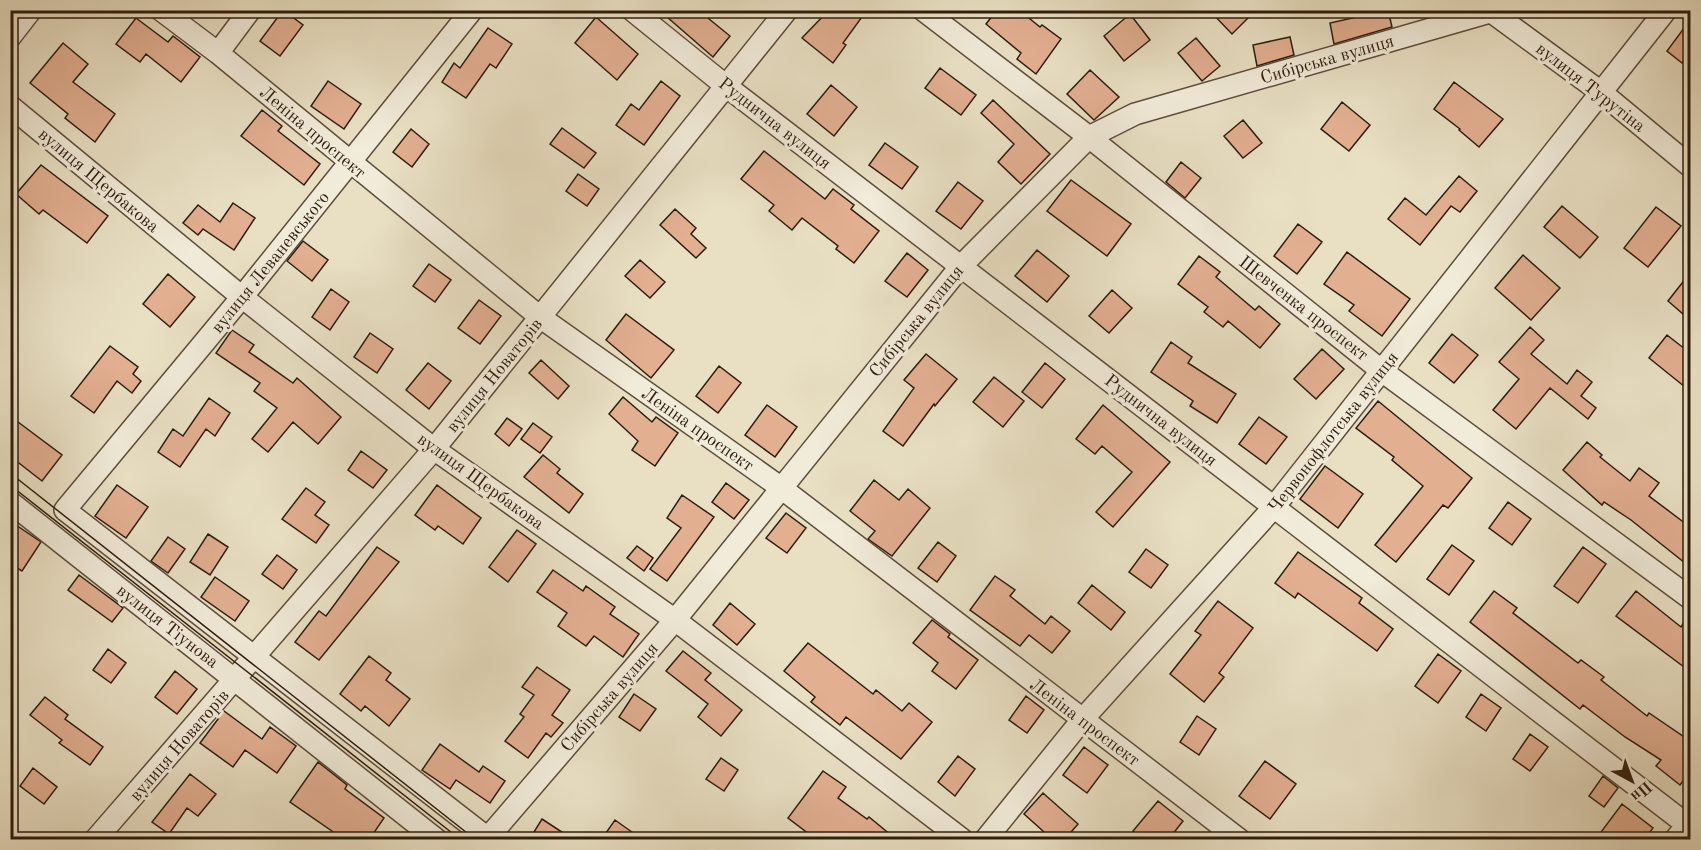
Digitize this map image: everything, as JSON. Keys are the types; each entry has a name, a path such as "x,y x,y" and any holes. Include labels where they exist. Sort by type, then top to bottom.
{"street":[{"path":"10,37 32,10"},
{"name":"Леніна проспект","path":"161,10 218,53 350,164 540,317 780,487 1240,840"},
{"path":"218,53 250,10"},
{"name":"вулиця Леваневського","path":"255,658 65,510 242,297 472,10"},
{"name":"Руднична вулиця","path":"632,10 726,86 1274,507 1686,828"},
{"name":"вулиця Новаторів","path":"95,840 434,449 788,10"},
{"name":"Шевченка проспект","path":"923,10 1089,137 1382,371 1690,598"},
{"name":"Червонофлотська вулиця","path":"985,840 1082,720 1274,507 1666,10"},
{"name":"Сибірська вулиця","path":"488,839 675,620 780,487 961,266 1089,137 1136,114 1490,11"},
{"name":"вулиця Турутіна","path":"1490,11 1602,93 1690,166"},
{"name":"вулиця Щербакова","path":"10,106 242,297 434,449 675,620 963,840"},
{"name":"вулиця Тіунова","path":"10,502 437,840"},
{"path":"255,658 488,839"}],"building":[{"path":"283,10 303,25 280,56 260,41"},
{"path":"659,10 698,10 730,36 713,57"},
{"path":"829,10 867,10 843,43 846,45 833,63 802,38"},
{"path":"997,10 1019,10 1040,27 1042,25 1061,39 1036,74 1017,59 1021,53 986,24"},
{"path":"1209,10 1256,10 1232,34"},
{"path":"1388,10 1392,27 1334,44 1330,23"},
{"path":"1130,14 1150,40 1124,61 1104,36"},
{"path":"596,17 638,54 617,80 575,43"},
{"path":"136,18 168,42 173,36 200,57 181,82 146,54 140,62 116,44"},
{"path":"1690,20 1690,53 1682,63 1667,51"},
{"path":"488,28 512,44 496,68 490,64 466,98 442,82 454,63 460,68"},
{"path":"1290,37 1294,55 1257,66 1253,45"},
{"path":"1196,38 1220,66 1202,81 1178,53"},
{"path":"63,43 88,64 73,82 115,114 95,142 65,118 68,114 30,83"},
{"path":"940,68 976,95 961,115 925,88"},
{"path":"1090,70 1119,97 1094,120 1067,94"},
{"path":"328,81 361,104 344,129 311,106"},
{"path":"661,81 680,96 644,145 616,125 631,104 639,110"},
{"path":"1454,82 1503,119 1479,147 1434,109"},
{"path":"831,85 857,107 834,136 807,114"},
{"path":"993,100 1050,154 1021,184 998,162 1014,144 981,113"},
{"path":"1342,102 1370,125 1349,151 1321,129"},
{"path":"262,110 282,126 278,131 320,164 304,185 241,136"},
{"path":"1243,120 1262,143 1243,158 1224,136"},
{"path":"562,128 596,153 584,168 550,144"},
{"path":"411,129 429,144 412,167 393,152"},
{"path":"885,143 918,167 902,189 869,165"},
{"path":"764,151 825,199 833,189 854,205 851,209 879,231 854,263 836,249 838,246 802,218 792,230 769,211 774,205 741,179"},
{"path":"1181,162 1201,178 1185,198 1166,182"},
{"path":"41,165 108,216 87,243 43,210 39,214 16,194"},
{"path":"578,174 599,189 587,206 566,191"},
{"path":"1459,176 1477,191 1460,212 1451,206 1420,245 1388,219 1405,198 1426,215"},
{"path":"1071,180 1131,224 1107,256 1047,211"},
{"path":"958,182 983,201 961,229 936,211"},
{"path":"233,203 255,218 234,250 203,229 198,235 183,223 198,205 220,222"},
{"path":"1562,206 1598,237 1580,258 1544,227"},
{"path":"1656,207 1681,226 1648,267 1624,248"},
{"path":"675,209 696,228 691,234 706,248 696,258 660,225"},
{"path":"1298,224 1322,242 1297,274 1274,256"},
{"path":"303,241 328,260 312,281 287,261"},
{"path":"1037,250 1069,276 1047,302 1015,276"},
{"path":"1347,252 1410,299 1382,336 1349,311 1354,305 1324,284"},
{"path":"907,253 928,270 907,297 885,281"},
{"path":"1523,255 1560,288 1531,320 1495,288"},
{"path":"1199,256 1220,272 1216,277 1255,310 1259,306 1280,324 1260,348 1228,321 1223,327 1204,312 1208,307 1178,284"},
{"path":"640,260 665,282 650,298 625,276"},
{"path":"429,264 451,280 435,302 413,286"},
{"path":"1690,273 1690,320 1668,301"},
{"path":"168,274 195,297 170,327 143,304"},
{"path":"331,289 349,302 330,330 312,317"},
{"path":"1112,290 1132,308 1109,333 1089,316"},
{"path":"479,300 501,316 480,344 458,328"},
{"path":"626,314 674,350 651,378 606,340"},
{"path":"1530,327 1544,340 1531,354 1567,384 1577,370 1592,382 1581,396 1596,408 1588,419 1550,388 1516,429 1493,410 1519,379 1499,362"},
{"path":"232,330 254,345 249,352 293,383 297,378 341,417 318,444 293,422 268,452 252,439 277,408 254,391 260,383 216,353"},
{"path":"370,333 393,349 377,373 354,357"},
{"path":"1452,334 1478,355 1454,383 1429,363"},
{"path":"1667,335 1690,353 1690,391 1649,358"},
{"path":"1171,342 1192,357 1188,363 1236,394 1217,423 1190,406 1193,401 1151,372"},
{"path":"110,346 138,367 133,374 141,381 132,393 117,381 94,413 71,396"},
{"path":"1322,349 1344,369 1316,399 1294,379"},
{"path":"926,354 957,379 935,406 934,404 903,446 883,431 914,388 904,380"},
{"path":"541,360 569,386 558,399 529,373"},
{"path":"428,363 451,381 429,409 406,390"},
{"path":"1045,363 1065,379 1042,408 1022,392"},
{"path":"719,366 741,383 718,413 696,396"},
{"path":"994,377 1024,401 1003,427 973,402"},
{"path":"623,397 652,422 656,417 678,433 655,466 632,450 638,441 609,414"},
{"path":"209,398 230,413 215,436 206,429 180,467 158,452 173,429 183,436"},
{"path":"1378,401 1472,478 1448,508 1443,505 1396,562 1375,545 1423,486 1392,460 1394,457 1356,428"},
{"path":"767,405 797,427 775,457 745,435"},
{"path":"1103,405 1170,462 1113,527 1096,512 1132,472 1102,446 1095,454 1076,439"},
{"path":"10,416 62,455 42,481 15,460 10,460"},
{"path":"1259,417 1287,437 1266,464 1239,444"},
{"path":"507,418 522,429 509,446 495,434"},
{"path":"533,423 552,437 540,453 521,439"},
{"path":"1587,442 1602,455 1600,457 1630,481 1639,468 1659,483 1649,496 1690,527 1690,567 1631,520 1604,502 1602,505 1563,470"},
{"path":"361,451 387,470 373,488 348,470"},
{"path":"543,455 560,469 557,473 583,494 569,513 524,477"},
{"path":"1325,466 1363,494 1338,528 1300,499"},
{"path":"874,480 899,500 908,489 930,508 892,556 868,539 875,531 850,511"},
{"path":"726,483 749,500 734,519 712,502"},
{"path":"117,485 148,507 126,538 95,516"},
{"path":"437,485 481,518 463,544 438,526 435,530 415,515"},
{"path":"306,488 325,502 315,515 329,525 316,543 282,519"},
{"path":"682,495 714,517 667,581 650,569 681,528 667,518"},
{"path":"1508,502 1531,519 1512,545 1489,528"},
{"path":"786,513 806,528 787,553 766,538"},
{"path":"10,521 41,542 22,571 10,564"},
{"path":"517,530 536,544 508,582 489,567"},
{"path":"208,534 228,547 210,575 190,562"},
{"path":"168,537 185,549 168,573 151,561"},
{"path":"938,542 956,556 937,582 918,568"},
{"path":"1452,545 1474,561 1449,595 1427,579"},
{"path":"637,546 653,558 644,571 627,558"},
{"path":"377,547 399,562 319,660 295,642 319,611 326,616"},
{"path":"1583,547 1606,564 1578,603 1554,586"},
{"path":"1146,549 1168,565 1151,588 1129,572"},
{"path":"1298,552 1362,598 1359,603 1393,629 1377,651 1298,593 1295,598 1275,583"},
{"path":"277,555 297,570 283,589 262,574"},
{"path":"553,570 583,591 586,586 615,607 610,614 639,634 623,657 594,636 586,646 558,626 567,613 537,592"},
{"path":"79,575 123,608 112,622 68,590"},
{"path":"995,576 1015,590 1010,596 1045,624 1051,616 1070,631 1052,653 1029,635 1020,646 970,610"},
{"path":"215,577 249,601 235,621 201,597"},
{"path":"1092,585 1125,612 1111,630 1078,603"},
{"path":"1494,591 1517,608 1513,613 1578,663 1581,660 1604,677 1601,680 1647,716 1649,713 1690,741 1690,772 1680,785 1656,766 1661,760 1625,737 1583,705 1580,709 1470,622"},
{"path":"1636,591 1681,627 1690,613 1690,658 1684,667 1616,616"},
{"path":"1218,601 1253,628 1219,673 1224,677 1204,702 1170,674 1201,635 1195,631"},
{"path":"730,603 755,624 737,645 713,625"},
{"path":"932,620 950,634 948,637 978,660 956,689 932,671 938,663 913,643"},
{"path":"808,643 873,694 876,690 902,711 909,703 932,722 901,759 846,717 840,725 811,702 815,697 784,671"},
{"path":"108,649 126,663 111,683 93,670"},
{"path":"683,651 711,673 705,680 742,710 721,736 698,717 708,704 666,671"},
{"path":"1438,654 1461,671 1438,703 1415,686"},
{"path":"369,656 391,673 386,680 410,699 389,726 365,706 361,711 340,694"},
{"path":"537,667 570,690 552,715 563,723 551,737 546,733 528,758 505,741 524,717 520,714 534,695 522,687"},
{"path":"175,671 197,689 177,714 155,697"},
{"path":"634,694 656,709 640,731 619,717"},
{"path":"1481,694 1501,708 1486,731 1466,717"},
{"path":"1026,696 1044,710 1027,733 1009,720"},
{"path":"45,697 68,715 65,719 103,747 90,765 59,743 62,740 30,715"},
{"path":"224,711 262,739 270,727 296,746 277,773 245,750 233,767 200,743"},
{"path":"1197,716 1216,729 1199,755 1180,742"},
{"path":"1530,734 1548,747 1530,771 1513,759"},
{"path":"440,744 479,772 483,766 505,781 490,803 456,780 450,789 422,770"},
{"path":"1084,747 1108,765 1087,793 1063,775"},
{"path":"958,756 975,769 955,796 938,782"},
{"path":"721,758 738,770 724,791 706,779"},
{"path":"1265,761 1296,784 1270,819 1239,796"},
{"path":"318,762 347,785 345,789 384,818 369,840 345,840 290,802"},
{"path":"33,768 57,787 44,804 20,786"},
{"path":"823,771 846,787 838,798 867,819 869,817 897,840 817,840 788,818"},
{"path":"190,774 216,794 198,816 187,808 169,834 152,822"},
{"path":"1603,776 1618,788 1604,807 1589,796"},
{"path":"1043,793 1078,824 1064,840 1053,840 1024,814"},
{"path":"1158,801 1183,821 1168,840 1143,840 1133,831"},
{"path":"1622,804 1653,828 1644,840 1611,840 1601,832"},
{"path":"542,819 574,840 529,840"},
{"path":"615,820 643,840 601,840"}],"tram line":[{"path":"10,19 18,10"},
{"path":"10,473 476,840"},
{"path":"10,485 461,840"}]}
